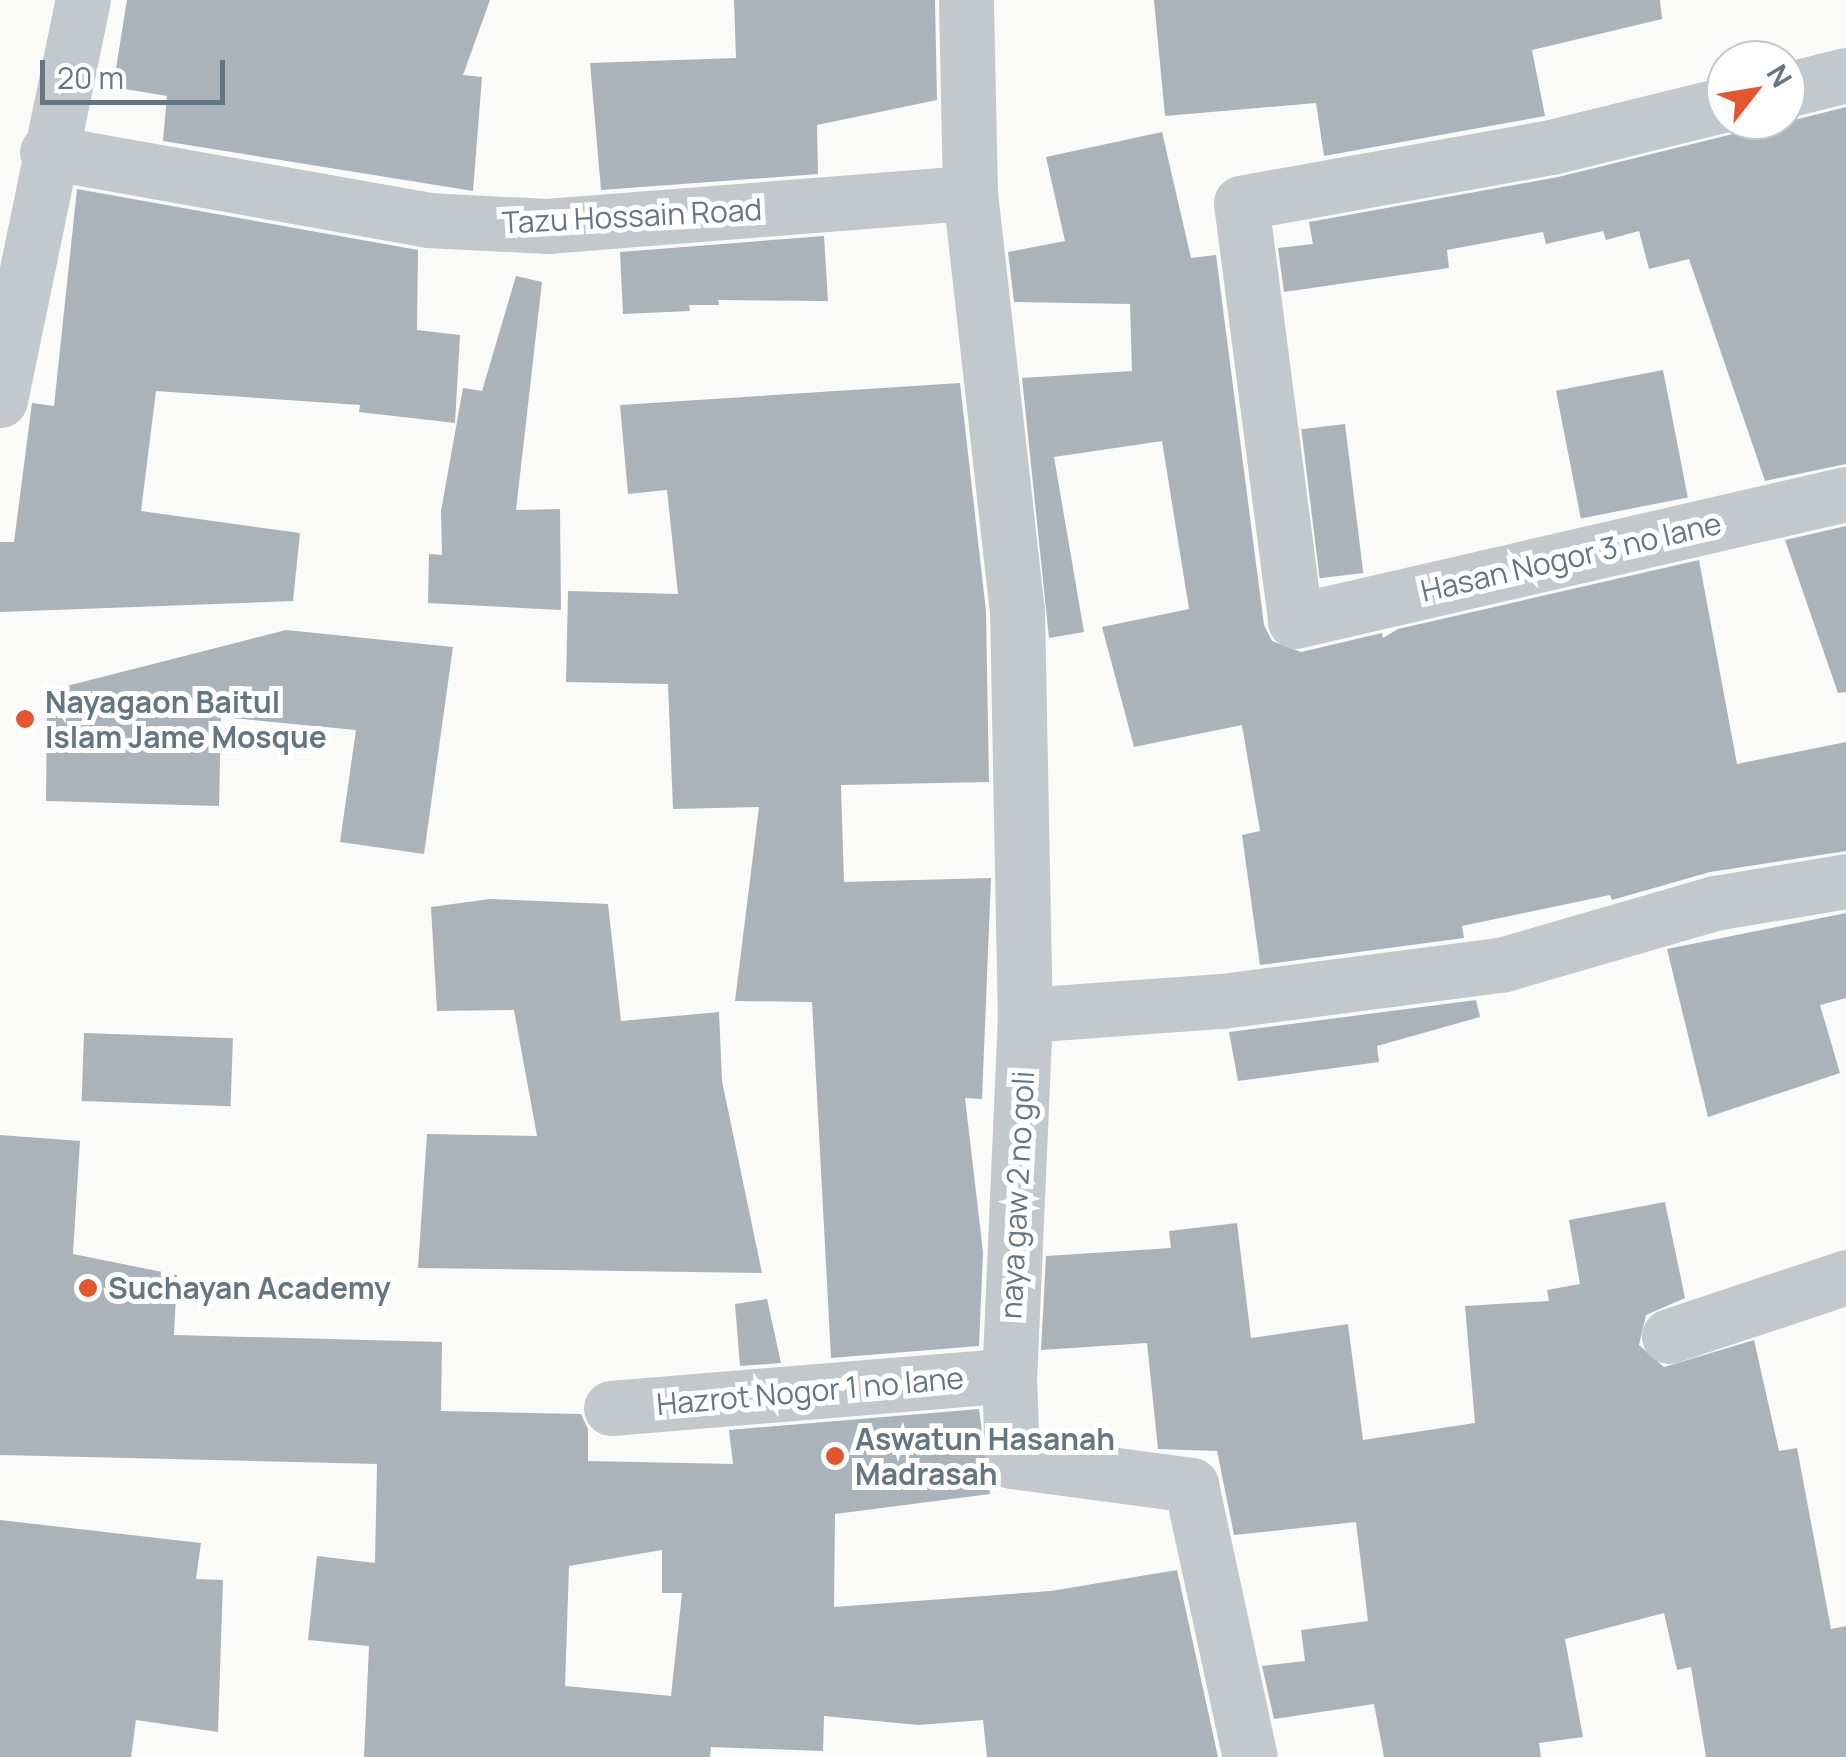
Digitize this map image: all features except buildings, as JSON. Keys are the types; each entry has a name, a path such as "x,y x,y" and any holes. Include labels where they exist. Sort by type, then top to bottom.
{"street":[{"path":"0,400 47,152 83,0"},
{"path":"966,0 970,193"},
{"path":"1806,85 1846,75"},
{"name":"Hasan Nogor 3 no lane","path":"1706,109 1551,147 1241,203 1295,621 1846,494"},
{"name":"Tazu Hossain Road","path":"47,152 426,220 512,224 970,193"},
{"name":"naya gaw 2 no goli","path":"970,193 1017,609 1025,1015 1008,1375 1012,1461 1191,1486 1250,1757"},
{"path":"1025,1015 1222,1001 1501,965 1716,903 1846,880"},
{"path":"1668,1336 1846,1276"},
{"name":"Hazrot Nogor 1 no lane","path":"610,1408 1008,1375"}],"place":[{"name":"Nayagaon Baitul Islam Jame Mosque","path":"25,719"},
{"name":"Suchayan Academy","path":"88,1288"},
{"name":"Aswatun Hasanah Madrasah","path":"835,1456"}]}
